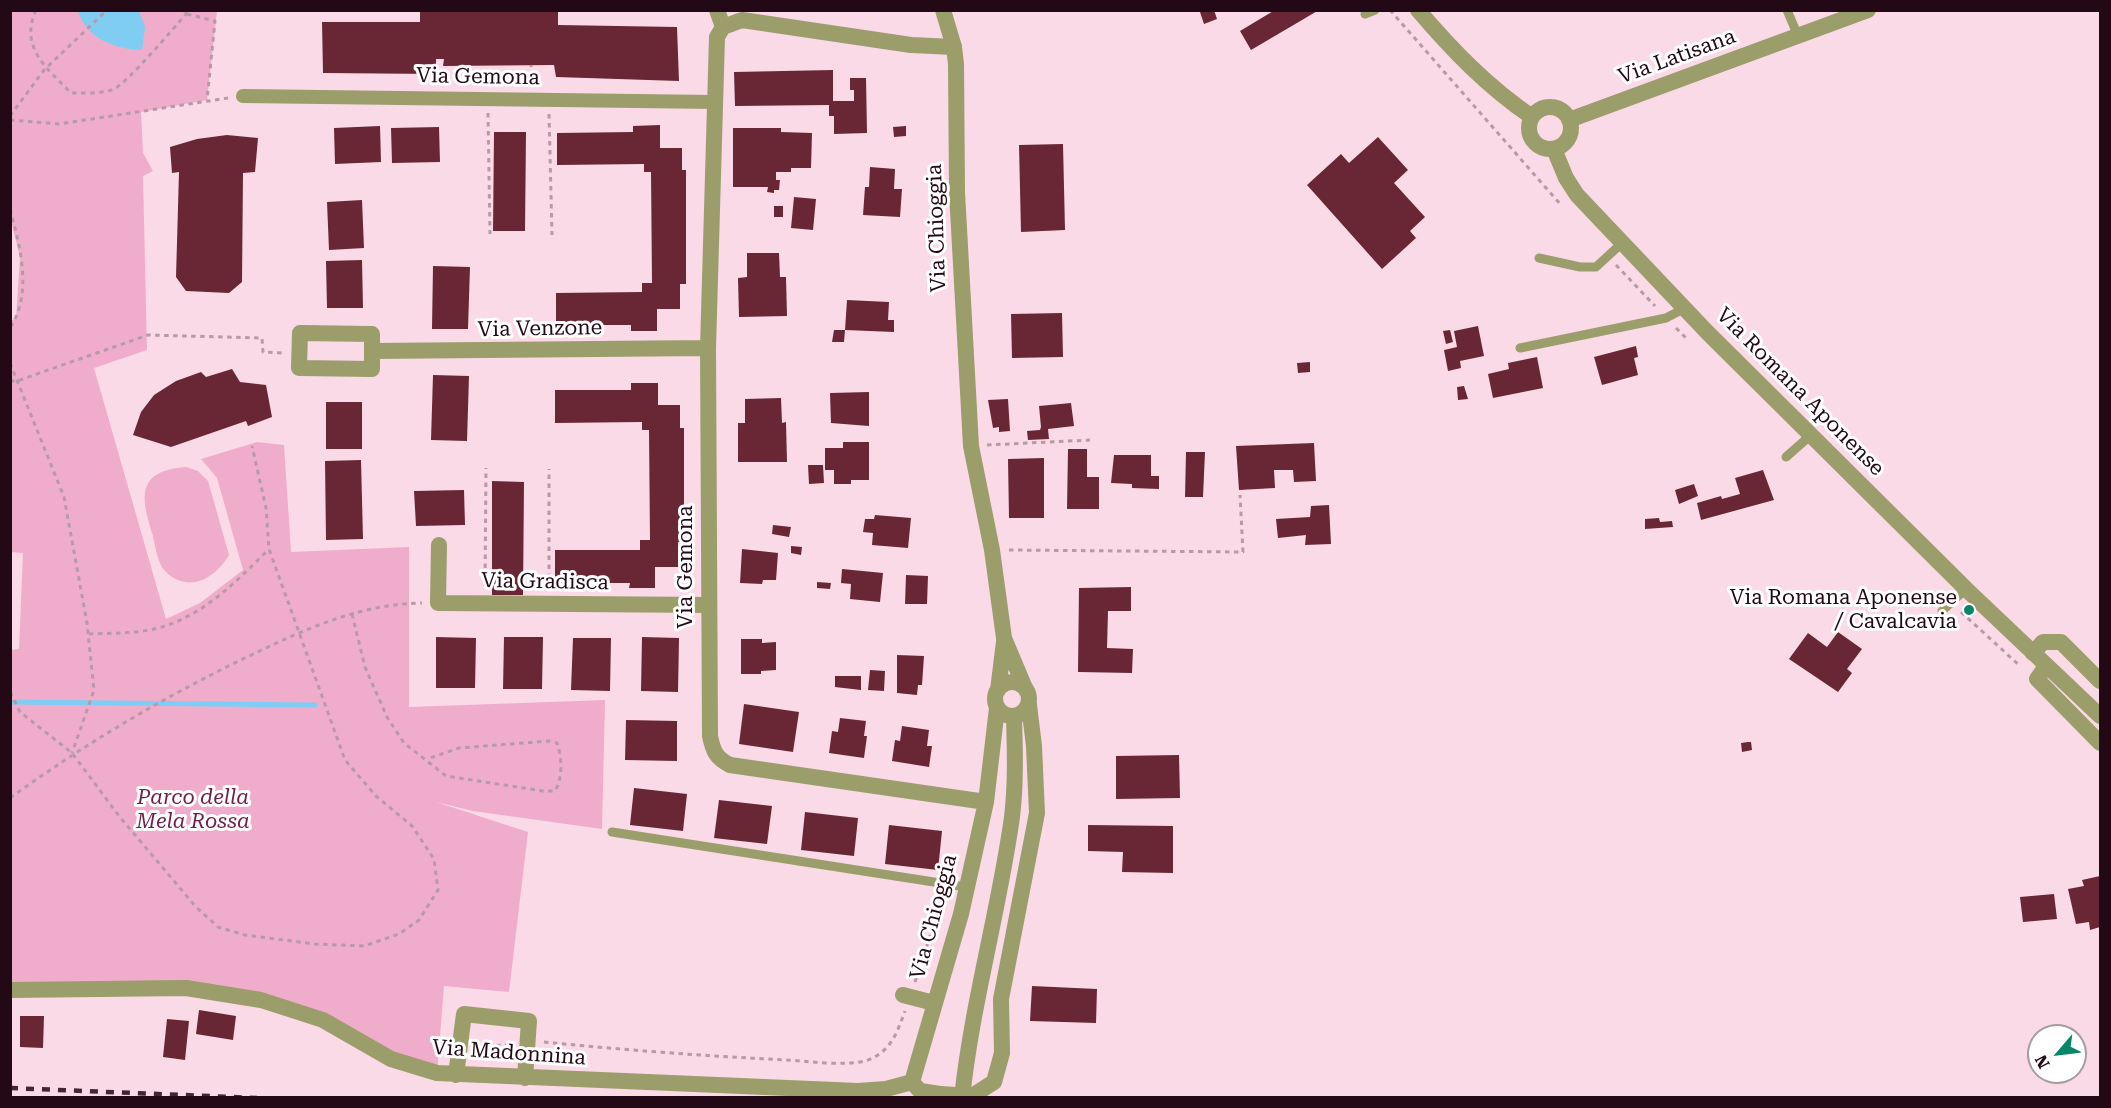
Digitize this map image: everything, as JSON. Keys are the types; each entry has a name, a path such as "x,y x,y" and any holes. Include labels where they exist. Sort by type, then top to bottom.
{"street":[{"path":"717,10 723,27 742,20 910,45 954,47"},
{"name":"Via Chioggia","path":"912,1082 966,887 986,802 997,708 995,699 1004,638 992,550 970,446 957,192 954,47 943,10"},
{"path":"1418,10 1475,72 1503,97 1532,117"},
{"name":"Via Latisana","path":"1569,120 1868,10"},
{"name":"Via Gemona","path":"723,27 717,37 715,52 708,348 710,736 713,750 720,760 730,765 986,802"},
{"name":"Via Gemona","path":"243,96 714,102"},
{"path":"1554,108 1562,111 1569,120 1571,133 1568,140 1554,149 1539,146 1529,133 1532,117 1538,111 1554,108"},
{"name":"Via Romana Aponense","path":"1554,149 1566,178 1577,195 1685,309 1966,589 2100,716"},
{"path":"300,333 372,333 372,351 372,369 299,360 300,333"},
{"name":"Via Venzone","path":"372,351 540,352 708,348"},
{"path":"438,603 439,545"},
{"name":"Via Gradisca","path":"438,603 709,605"},
{"name":"Via Chioggia","path":"967,1097 994,1082 1002,1053 1001,999 1037,813 1035,746 1029,705 1025,688 1004,638"},
{"path":"2033,653 2043,642 2061,642 2100,681"},
{"path":"2046,666 2037,679 2100,743"},
{"path":"998,690 1011,682 1025,688"},
{"path":"997,708 1005,714 1014,716 1023,712 1029,705"},
{"path":"912,1082 920,1091 967,1097 973,1009 1012,816 1016,746 1014,716"},
{"name":"Via Madonnina","path":"10,990 186,988 261,1000 322,1020 391,1059 437,1074 858,1091 886,1089 912,1082"},
{"path":"906,996 934,1003"},
{"path":"456,1075 464,1014 530,1021 525,1078"}],"lane":[{"path":"1365,14 1375,10"},
{"path":"1787,10 1798,36"},
{"path":"1539,258 1580,267 1596,267 1622,243"},
{"path":"1520,348 1666,318 1685,309"},
{"path":"1786,457 1811,435"},
{"path":"1942,611 1966,589"},
{"path":"612,832 966,887"}],"path":[{"path":"36,10 30,25 35,55 71,93 95,93 116,88 186,12 215,21 207,100"},
{"path":"107,10 44,69 10,118 59,124 243,96"},
{"path":"488,100 490,234"},
{"path":"548,100 552,235"},
{"path":"10,209 22,258 21,295 16,319 10,328"},
{"path":"10,381 17,381 148,334 262,338 263,352 299,360"},
{"path":"10,363 64,496 88,634 94,690 72,753"},
{"path":"970,446 1090,440"},
{"path":"10,692 20,712 72,753 119,816 196,907 218,927 245,935 315,944 364,946 399,934 419,920 438,890 434,859 412,826 376,796 345,760 269,549 266,508 252,446"},
{"path":"485,603 486,468"},
{"path":"549,469 549,605"},
{"path":"992,550 1243,552 1240,495"},
{"path":"88,634 161,628 192,615 232,586 269,549"},
{"path":"10,798 72,753 178,690 300,631 352,614 399,605 438,603"},
{"path":"352,614 365,667 387,717 404,743 446,776 543,791 555,790 559,784 561,754 557,743 549,741 459,748 427,759"},
{"path":"459,1046 527,1045 538,1042 671,1054 838,1062 866,1060 885,1051 896,1036 906,996 947,884"}],"green space":[{"name":"Parco della Mela Rossa","path":"11,11 217,11 207,100 141,112 143,153 153,171 143,176 147,350 94,368 166,619 200,603 243,570 217,478 201,459 257,442 284,445 291,552 409,547 409,707 605,700 602,829 473,811 436,802 528,832 509,992 444,986 437,1073 323,1020 218,993 11,991 10,650 19,649 23,553 11,552 10,321 16,318 20,257 10,217"},
{"path":"186,467 198,471 208,481 229,555 209,577 192,582 183,582 174,578 163,568 156,550 145,499 150,481 158,474"}],"water":[{"path":"78,11 139,11 145,27 142,50 112,45 103,41 88,29"}],"building":[{"path":"420,10 558,10 558,25 677,27 679,81 556,77 554,65 443,66 444,59 436,59 436,74 323,73 322,22 420,22"},
{"path":"1214,10 1217,19 1204,24 1200,12"},
{"path":"1275,10 1319,10 1251,50 1240,31"},
{"path":"833,70 833,101 854,101 854,90 850,90 850,78 866,78 867,133 834,134 834,116 829,116 829,105 735,106 734,72"},
{"path":"660,125 660,148 682,148 682,170 686,170 686,284 680,284 680,309 657,309 657,331 631,331 631,325 556,325 556,293 642,292 642,283 652,283 651,172 644,172 644,164 557,165 557,133 633,132 633,126"},
{"path":"380,126 381,162 335,164 334,128"},
{"path":"906,126 906,136 894,137 893,127"},
{"path":"439,127 440,162 392,163 391,128"},
{"path":"733,128 781,128 781,132 812,133 811,168 791,168 791,172 776,172 776,180 780,180 779,190 774,190 774,193 767,192 768,187 733,187"},
{"path":"494,132 526,132 525,231 493,231"},
{"path":"227,135 258,138 255,172 243,173 242,282 229,293 186,291 176,277 179,172 172,173 170,147 197,139"},
{"path":"1378,137 1408,170 1394,183 1425,217 1410,231 1416,238 1382,269 1307,185 1341,154 1349,163"},
{"path":"1063,144 1065,230 1021,232 1019,145"},
{"path":"870,167 895,169 894,189 902,189 900,217 863,215 865,187 869,187"},
{"path":"794,197 816,199 813,230 791,228"},
{"path":"362,200 364,248 329,250 327,202"},
{"path":"774,206 783,206 783,217 774,217"},
{"path":"747,253 779,253 780,277 786,277 787,316 739,317 738,278 747,277"},
{"path":"362,260 363,308 327,308 326,261"},
{"path":"433,266 470,267 468,329 432,329"},
{"path":"847,300 889,302 888,320 894,320 894,332 845,330"},
{"path":"1062,313 1063,357 1012,358 1011,314"},
{"path":"1478,326 1484,356 1460,361 1461,368 1448,371 1444,350 1457,347 1454,331"},
{"path":"834,330 845,330 844,342 832,342"},
{"path":"1450,330 1453,342 1446,344 1443,331"},
{"path":"1636,346 1638,357 1634,358 1638,375 1602,385 1594,357"},
{"path":"1537,357 1543,388 1493,398 1488,374 1509,369 1508,363"},
{"path":"1310,362 1310,372 1298,373 1297,363"},
{"path":"232,369 240,382 266,385 272,417 248,426 246,421 171,447 133,435 141,412 154,395 176,381 201,372 206,377"},
{"path":"433,375 469,376 467,441 431,440"},
{"path":"631,383 658,383 658,405 680,405 680,428 684,428 684,542 678,542 678,567 655,567 655,588 629,588 630,583 555,583 555,550 640,550 640,540 650,540 649,430 642,430 642,422 555,423 555,390 631,390"},
{"path":"1464,386 1468,399 1458,400 1457,387"},
{"path":"869,392 869,426 831,423 830,393"},
{"path":"781,398 782,423 786,422 787,462 738,462 738,423 745,423 745,399"},
{"path":"1008,399 1010,431 999,432 999,427 993,428 988,400"},
{"path":"326,402 362,402 362,449 326,449"},
{"path":"1071,403 1074,426 1048,429 1049,439 1028,440 1027,431 1040,430 1041,427 1039,406"},
{"path":"843,442 869,442 869,480 851,480 851,484 834,484 834,470 825,470 825,448 843,448"},
{"path":"1314,443 1316,481 1294,482 1293,470 1274,470 1275,488 1239,490 1236,446"},
{"path":"1068,449 1087,449 1087,477 1099,477 1099,509 1067,509"},
{"path":"1186,452 1205,452 1203,497 1185,497"},
{"path":"1114,455 1151,455 1151,476 1159,476 1159,489 1132,488 1132,484 1111,483"},
{"path":"1044,458 1044,518 1009,518 1008,459"},
{"path":"361,460 363,539 326,540 325,461"},
{"path":"808,465 823,465 824,483 809,484"},
{"path":"1763,470 1774,500 1701,520 1697,503 1721,496 1722,499 1740,494 1735,478"},
{"path":"492,481 524,482 523,595 492,595"},
{"path":"1694,484 1698,496 1679,504 1675,490"},
{"path":"464,490 465,525 416,526 414,491"},
{"path":"1329,505 1331,544 1305,545 1306,535 1278,538 1276,519 1310,517 1311,506"},
{"path":"875,515 911,518 908,548 872,545 873,533 863,532 865,519 874,519"},
{"path":"1659,518 1660,522 1672,521 1673,527 1645,529 1645,519"},
{"path":"773,525 791,527 789,537 772,534"},
{"path":"791,546 802,547 801,555 791,553"},
{"path":"742,549 778,553 776,580 763,580 762,584 740,583"},
{"path":"842,569 883,573 880,602 850,599 851,584 841,583"},
{"path":"906,575 928,576 927,604 905,604"},
{"path":"817,582 831,583 830,589 817,588"},
{"path":"1131,587 1131,611 1108,611 1107,648 1133,649 1132,673 1078,672 1079,588"},
{"path":"1838,632 1862,649 1847,669 1852,673 1838,692 1789,659 1808,633 1827,647"},
{"path":"436,637 476,638 475,688 436,688"},
{"path":"504,637 543,637 542,689 503,689"},
{"path":"642,637 679,638 678,692 641,691"},
{"path":"573,638 611,638 610,691 571,690"},
{"path":"741,639 762,639 762,643 776,642 776,670 761,671 761,674 741,674"},
{"path":"897,655 924,656 922,685 918,685 917,695 897,693"},
{"path":"870,670 885,671 884,691 868,690"},
{"path":"835,676 861,676 861,690 835,687"},
{"path":"744,704 799,712 793,752 739,744"},
{"path":"840,718 866,721 864,736 867,736 864,758 829,753 832,731 838,732"},
{"path":"626,720 677,721 677,761 625,760"},
{"path":"902,726 929,730 927,746 932,746 929,767 892,761 895,740 900,741"},
{"path":"1751,742 1752,750 1742,752 1741,743"},
{"path":"1179,755 1180,798 1116,799 1116,756"},
{"path":"634,788 687,794 683,831 630,825"},
{"path":"719,800 772,806 767,844 714,838"},
{"path":"805,812 858,818 854,856 801,850"},
{"path":"889,825 942,831 938,870 885,864"},
{"path":"1088,825 1173,826 1173,873 1122,872 1123,852 1088,851"},
{"path":"2100,876 2100,927 2090,930 2089,922 2076,924 2068,889 2084,886 2082,880"},
{"path":"2054,894 2057,919 2023,922 2020,897"},
{"path":"1032,986 1097,989 1096,1023 1030,1021"},
{"path":"199,1010 236,1016 233,1040 196,1034"},
{"path":"20,1016 44,1016 43,1048 20,1047"},
{"path":"167,1019 189,1021 185,1060 163,1057"}],"waterway":[{"path":"10,702 315,705"}],"railway":[{"path":"10,1088 257,1098"}],"place":[{"name":"Via Romana Aponense / Cavalcavia","path":"1969,610"}]}
